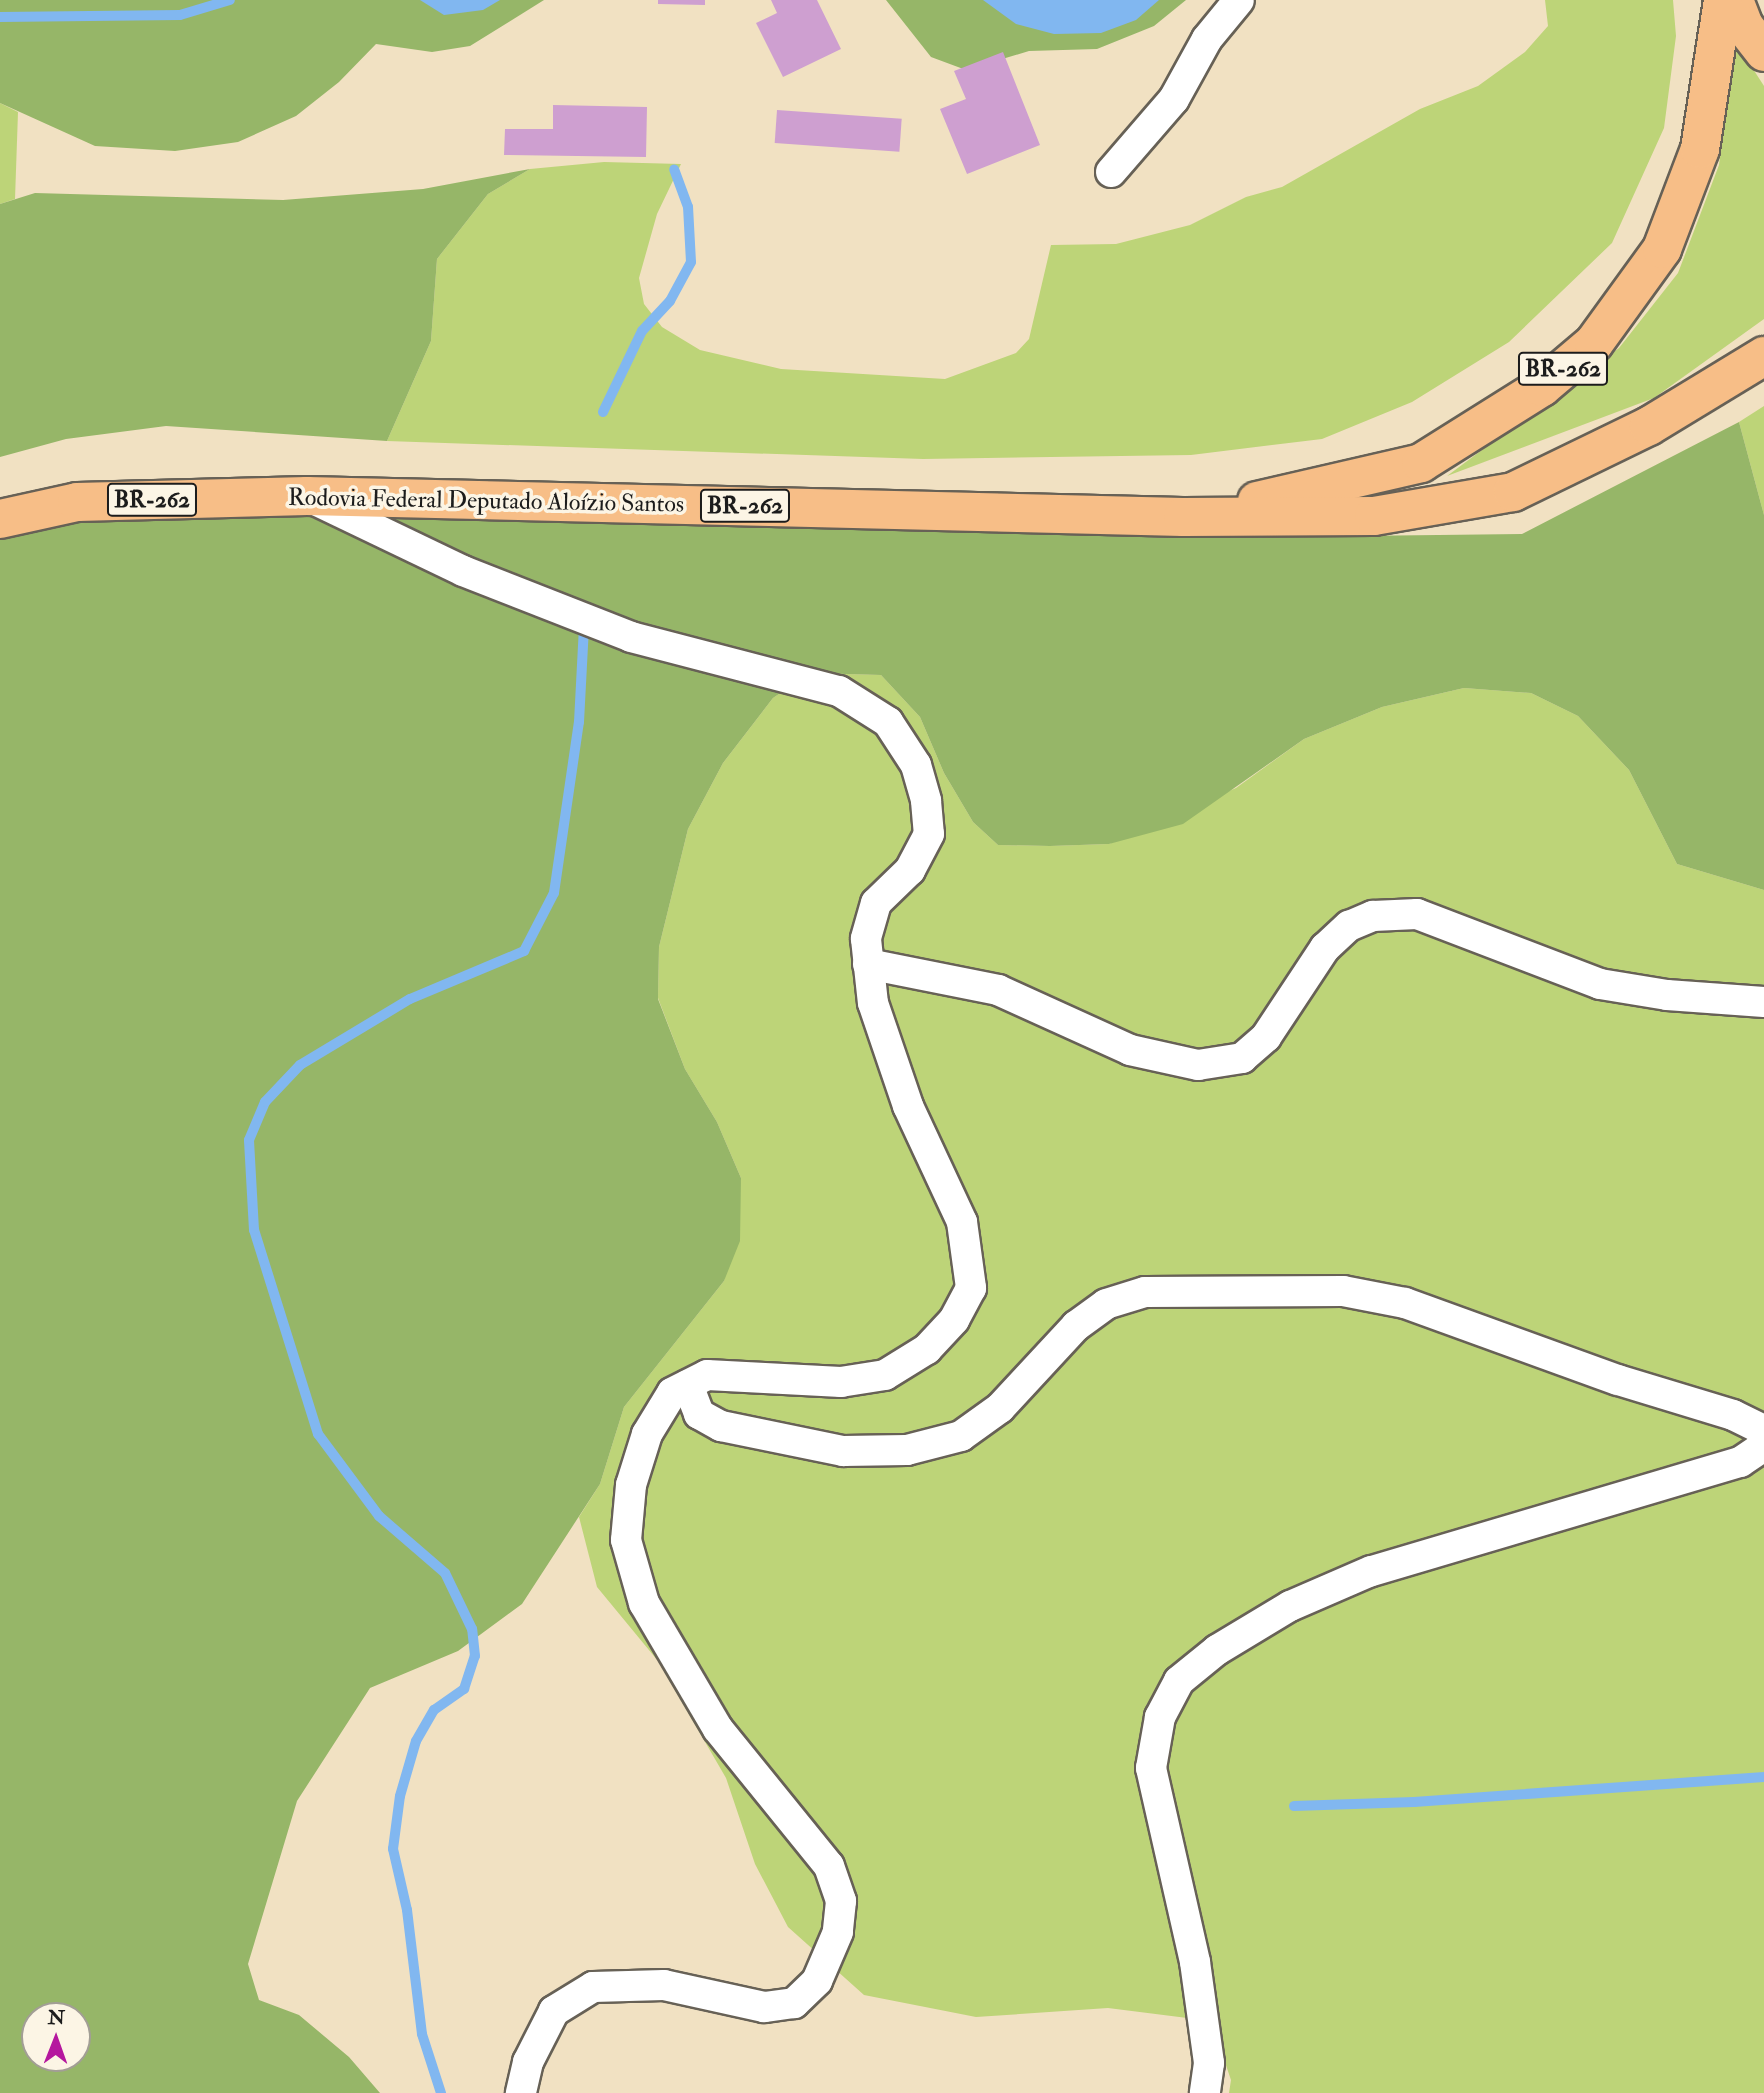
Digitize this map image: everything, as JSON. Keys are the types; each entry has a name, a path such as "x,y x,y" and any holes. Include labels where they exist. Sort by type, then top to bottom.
{"highway":[{"name":"Rodovia Federal Deputado Aloízio Santos","path":"1183,516 1420,463 1542,387 1594,343 1662,249 1700,149 1723,0"},
{"path":"1734,0 1744,26 1764,52"},
{"name":"Rodovia Federal Deputado Aloízio Santos","path":"0,519 77,502 307,496 1183,516 1374,516 1513,492 1649,426 1764,356"}],"street":[{"path":"1111,172 1174,99 1208,39 1239,0"},
{"path":"307,496 463,571 631,637 839,691 888,722 916,765 929,834 910,870 876,903 866,939 868,964 873,1003 908,1106 962,1222 971,1288 954,1320 927,1349 885,1375 841,1382 707,1375 672,1393 647,1434 631,1485 626,1540 644,1602 718,1729 829,1866 841,1901 838,1932 817,1981 793,2003 764,2007 664,1984 593,1987 554,2011 528,2062 521,2093"},
{"path":"868,964 998,990 1130,1050 1198,1065 1242,1058 1266,1037 1325,948 1349,926 1373,916 1417,914 1600,984 1667,995 1764,1002"},
{"path":"688,1385 699,1414 721,1426 843,1451 907,1450 961,1436 1000,1408 1076,1326 1105,1304 1145,1292 1343,1291 1405,1303 1618,1380 1733,1415 1763,1430 1761,1448 1740,1462 1371,1571 1290,1606 1217,1650 1180,1681 1160,1717 1151,1768 1195,1962 1209,2063 1205,2093"}],"green space":[{"path":"0,0 544,0 470,46 432,52 376,44 339,82 296,116 238,142 175,151 95,146 0,103"},
{"path":"886,0 1186,0 1154,26 1097,49 1029,51 966,70 931,57"},
{"path":"1545,0 1673,0 1676,36 1664,128 1612,243 1509,342 1412,402 1322,439 1191,455 923,459 387,441 431,341 437,259 488,194 530,169 604,162 681,164 657,214 639,278 644,304 662,327 700,350 781,369 945,379 1016,353 1029,339 1051,245 1116,244 1190,225 1246,197 1282,187 1420,109 1478,86 1525,52 1548,26"},
{"path":"1735,41 1764,86 1764,319 1654,398 1447,476 1619,348 1678,273 1719,165"},
{"path":"0,103 18,112 15,199 0,204"},
{"path":"530,169 488,194 437,259 431,341 387,441 166,426 66,439 0,457 0,204 35,193 283,200 423,189"},
{"path":"1764,406 1764,515 1739,422"},
{"path":"1739,422 1764,515 1764,890 1677,864 1629,770 1578,716 1531,693 1464,688 1382,707 1304,739 1183,824 1109,844 1050,846 998,845 973,822 944,773 920,717 881,675 810,673 773,698 723,763 688,829 659,947 658,999 685,1069 717,1122 741,1178 740,1241 724,1281 624,1407 600,1484 522,1604 458,1651 370,1688 297,1801 248,1964 259,2000 299,2015 349,2057 380,2093 0,2093 0,532 80,510 1188,538 1522,534"},
{"path":"810,673 881,675 920,717 944,773 973,822 998,845 1109,844 1236,788 1304,739 1382,707 1464,688 1531,693 1578,716 1629,770 1677,864 1764,890 1764,2093 1229,2093 1231,2080 1211,2021 1108,2008 976,2017 864,1995 788,1927 755,1864 726,1778 658,1661 597,1587 579,1517 600,1484 624,1407 724,1281 741,1178 717,1122 685,1069 658,998 659,947 688,829 723,763 773,698"}],"water":[{"path":"420,0 500,0 483,10 444,15"},
{"path":"983,0 1159,0 1136,20 1101,33 1054,34 1016,24"}],"building":[{"path":"658,0 705,0 705,5 658,4"},
{"path":"771,0 817,0 841,49 783,77 756,23 777,13"},
{"path":"1003,52 1040,145 967,174 940,109 966,99 954,71"},
{"path":"553,105 647,107 646,157 504,155 505,129 553,129"},
{"path":"777,110 902,119 899,152 775,143"}],"waterway":[{"path":"0,17 180,15 230,0"},
{"path":"603,412 642,331 670,301 691,262 688,207 674,169"},
{"path":"441,2093 422,2034 407,1910 393,1849 400,1796 416,1741 434,1710 464,1689 475,1656 472,1629 445,1573 379,1516 318,1434 254,1230 249,1140 265,1102 300,1065 410,999 524,951 554,893 579,722 584,628"},
{"path":"1294,1806 1414,1802 1764,1777"}]}
